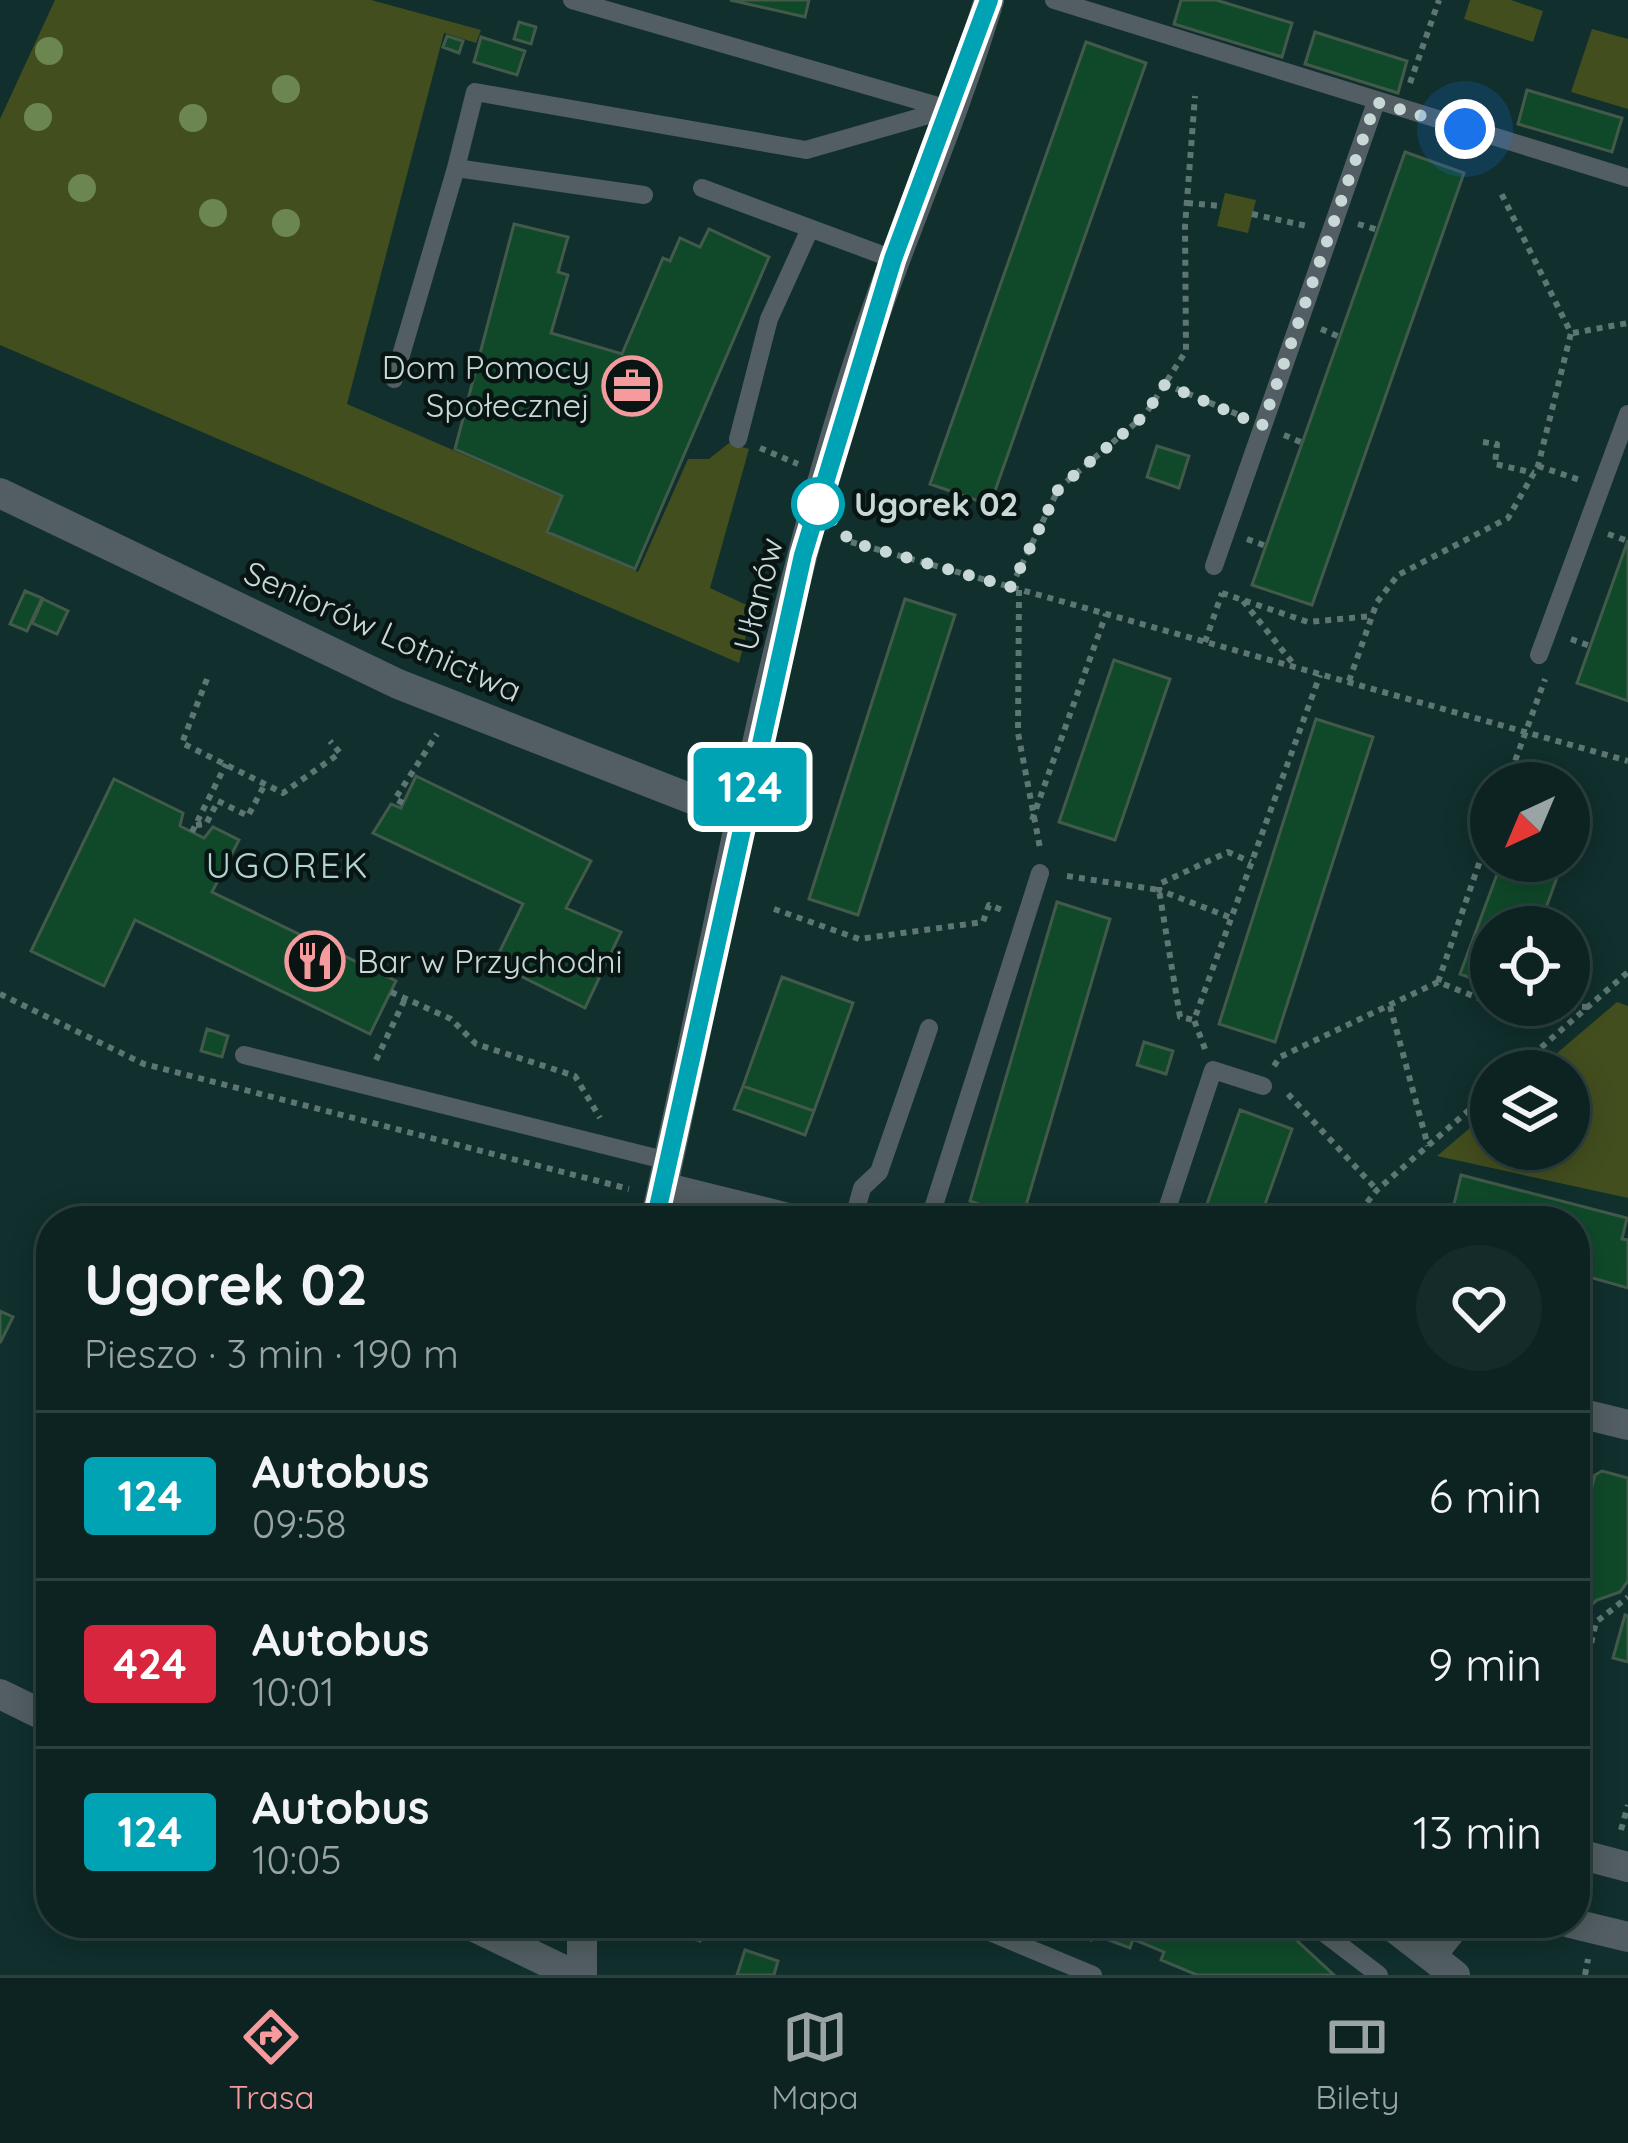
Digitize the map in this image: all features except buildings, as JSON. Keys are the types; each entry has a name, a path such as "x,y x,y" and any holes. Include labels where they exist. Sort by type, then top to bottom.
{"street":[{"name":"Ułanów","path":"655,1206 654,1179 795,585 893,259 989,0"},
{"name":"Seniorów Lotnictwa","path":"0,493 398,684 743,818"},
{"path":"654,1179 748,1206"},
{"path":"1590,1416 1628,1425"},
{"path":"0,1694 36,1712"},
{"path":"1590,1857 1628,1867"},
{"path":"1590,1928 1628,1937"},
{"path":"498,1938 578,1975 581,1938"},
{"path":"1408,1938 1443,1965"}],"lane":[{"path":"572,0 949,110"},
{"path":"1054,0 1628,178"},
{"path":"394,379 475,92 806,150 949,110"},
{"path":"1214,566 1376,102"},
{"path":"456,168 644,195"},
{"path":"702,188 893,259"},
{"path":"738,439 770,319 811,229"},
{"path":"1539,656 1628,414"},
{"path":"934,1206 1047,871"},
{"path":"857,1206 862,1188 879,1172 929,1028"},
{"path":"244,1054 365,1085 654,1179"},
{"path":"1167,1206 1213,1070 1263,1086"},
{"path":"1004,1938 1093,1975"},
{"path":"1331,1938 1379,1975"}],"path":[{"path":"1402,110 1438,0"},
{"path":"1195,96 1186,203 1190,332 1186,351 1145,415 1059,488 1015,588 1018,733 1032,821 1047,871 1160,890 1231,918"},
{"path":"1349,682 1383,591 1407,568 1508,518 1536,469 1571,333 1501,193"},
{"path":"1186,203 1221,206"},
{"path":"1252,214 1330,232"},
{"path":"1571,333 1628,323"},
{"path":"1165,384 1262,426"},
{"path":"1484,442 1497,444 1496,464 1536,469 1601,488"},
{"path":"851,542 1628,761"},
{"path":"1205,642 1230,571 1214,566"},
{"path":"1222,593 1308,622 1372,616"},
{"path":"1241,599 1297,668"},
{"path":"1032,821 1106,614"},
{"path":"1514,762 1552,661 1539,656"},
{"path":"1251,862 1228,852 1159,884 1180,1017 1194,1020 1320,675"},
{"path":"207,679 182,743 283,793 340,753 330,741"},
{"path":"403,803 394,799 455,706"},
{"path":"226,764 194,829 206,824 218,801 248,816 265,784"},
{"path":"1377,1190 1305,1109 1286,1092 1263,1086 1280,1057 1438,982 1473,882"},
{"path":"773,909 859,939 983,922 992,906"},
{"path":"1590,1005 1628,972"},
{"path":"1438,982 1470,995"},
{"path":"391,992 451,1018 476,1044 575,1076 609,1132"},
{"path":"0,994 144,1064 654,1179"},
{"path":"365,1085 405,998"},
{"path":"1390,1006 1428,1146"},
{"path":"1538,1050 1566,1026"},
{"path":"1364,1206 1470,1109"},
{"path":"1590,1648 1596,1622 1628,1597"},
{"path":"1621,1830 1628,1805"}],"green space":[{"path":"55,0 371,0 481,30 476,43 444,33 347,404 561,497 546,532 638,572 688,459 709,459 729,443 749,449 710,588 753,608 739,663 0,345 0,119"},
{"path":"1470,0 1511,0 1543,11 1533,42 1464,19"},
{"path":"1592,29 1628,39 1628,109 1571,92"},
{"path":"1225,193 1256,200 1248,233 1217,226"},
{"path":"1617,1002 1628,1006 1628,1198 1501,1170 1590,1170 1590,1050 1561,1050"},
{"path":"1470,1128 1470,1163 1437,1156"}],"bus line":[{"name":"124","path":"658,1206 803,555 847,397 893,259 989,0"}],"place":[{"name":"Dom Pomocy Społecznej","path":"632,386"},
{"name":"Ugorek 02","path":"818,504"},
{"name":"Bar w Przychodni","path":"315,961"}],"district":[{"name":"UGOREK","path":"288,865"}],"route":[{"path":"818,504 851,542 1011,587 1059,488 1145,415 1165,384 1262,426 1376,102 1465,129"}]}
